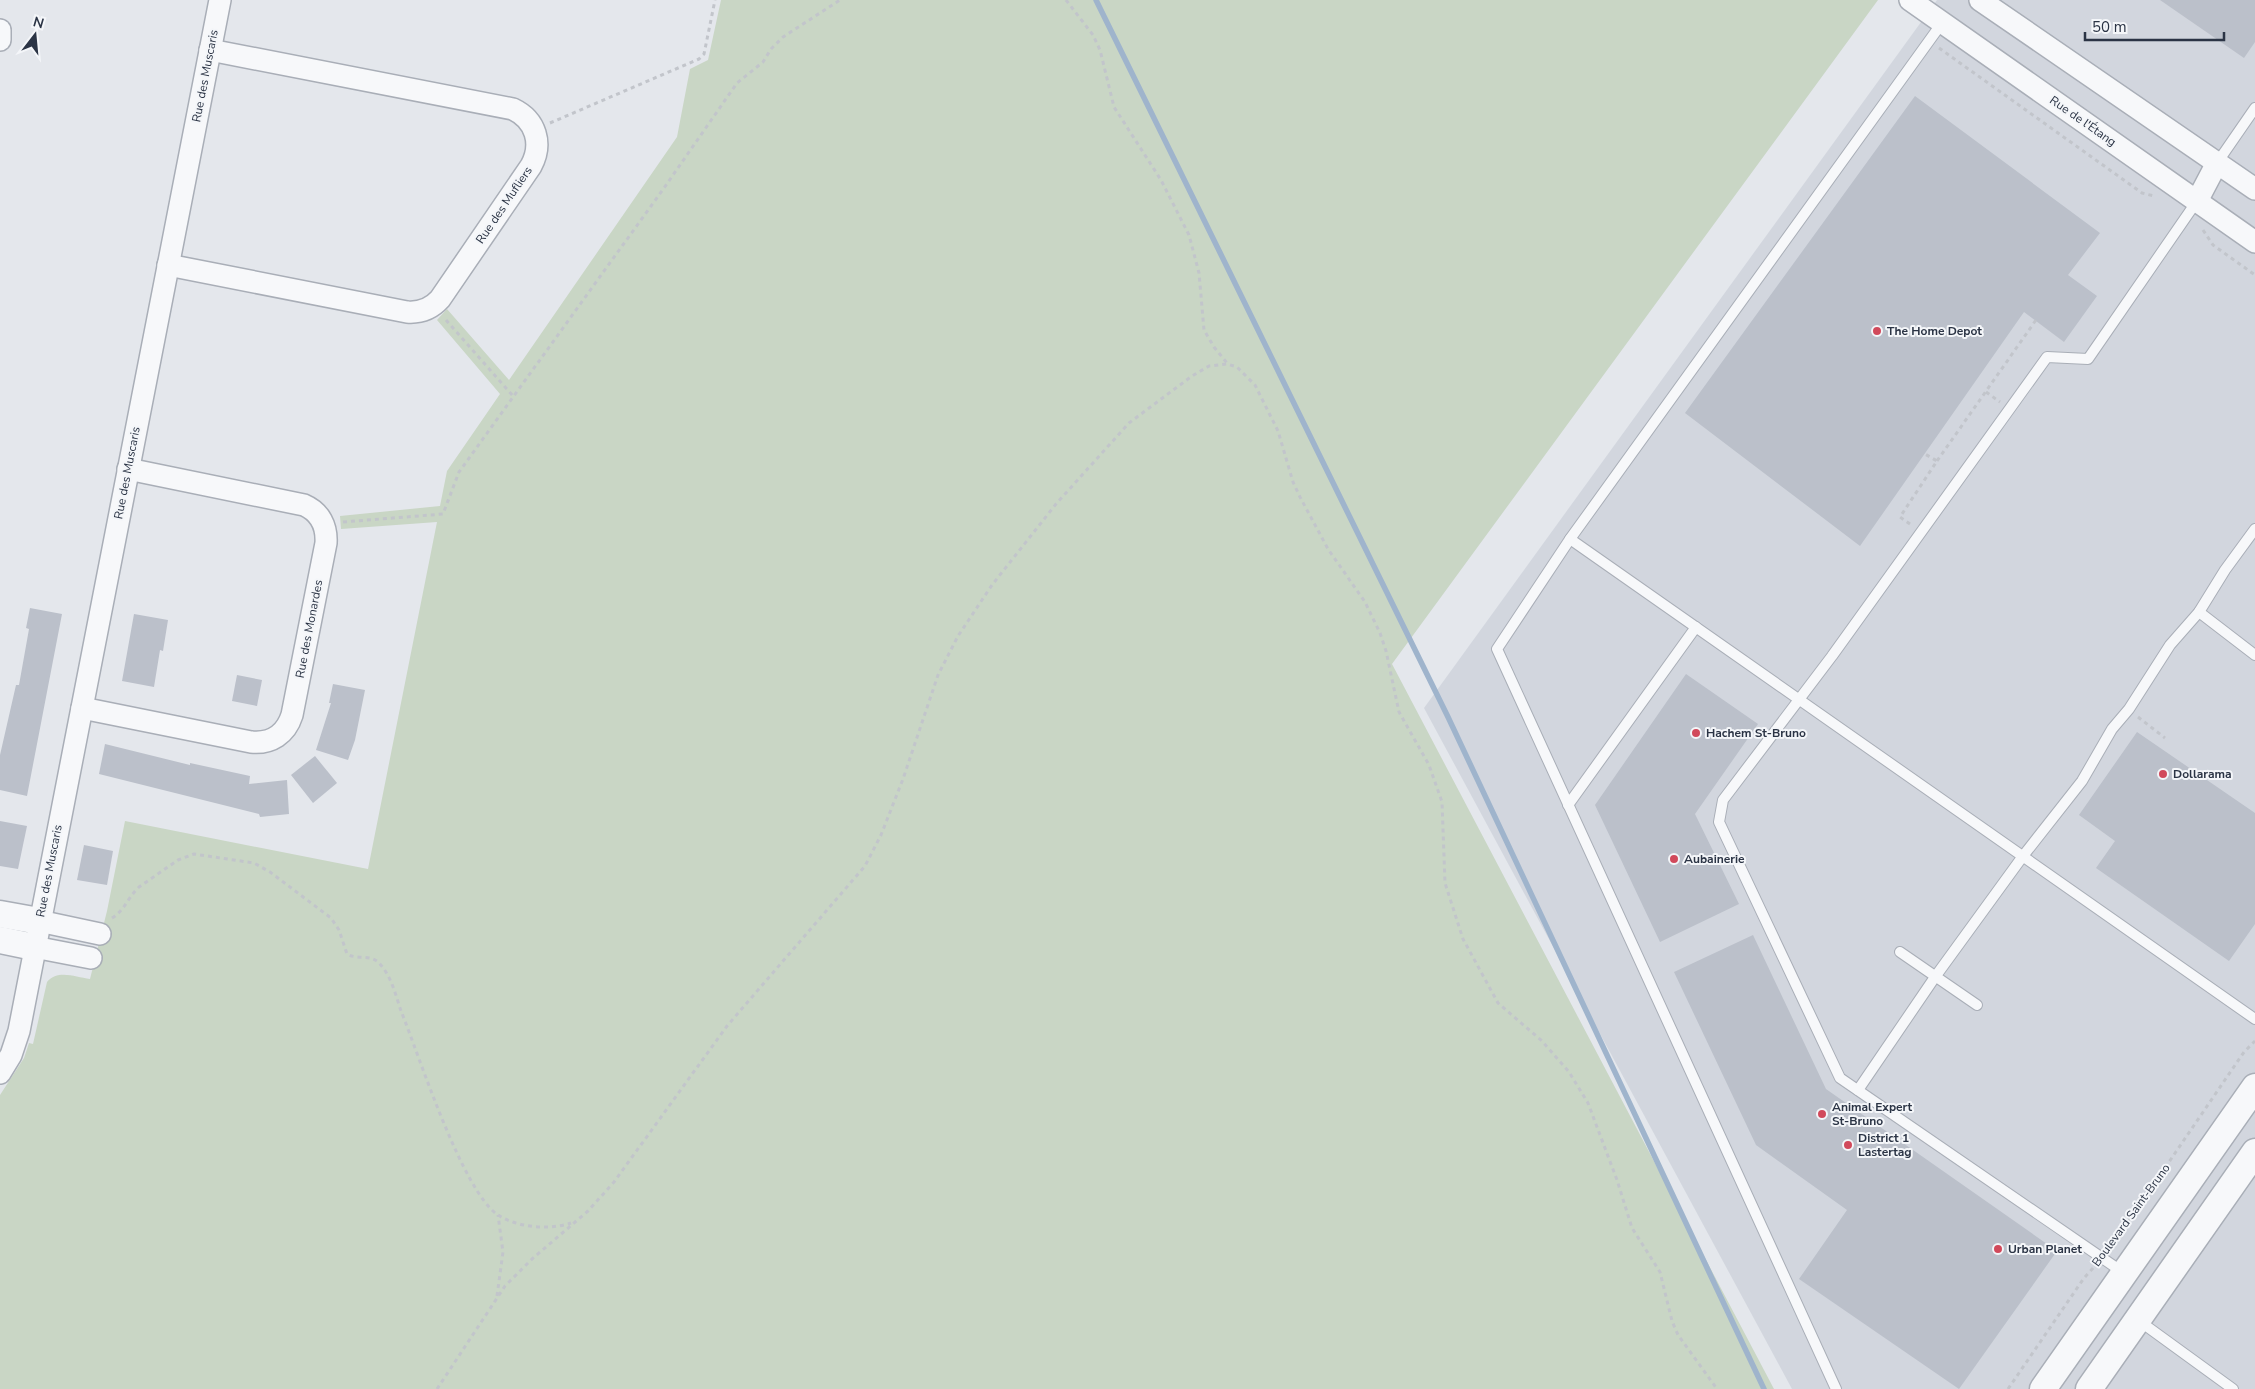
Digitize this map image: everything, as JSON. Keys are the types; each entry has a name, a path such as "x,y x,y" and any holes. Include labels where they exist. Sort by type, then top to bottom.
{"street":[{"name":"Rue des Muscaris","path":"0,1073 11,1055 17,1038 220,0"},
{"name":"Rue de l'Étang","path":"1910,0 1936,31 2192,208 2255,242"},
{"path":"1980,0 2255,189"},
{"path":"0,30 0,40"},
{"name":"Rue des Mufliers","path":"168,265 407,312 423,311 440,299 531,166 537,149 537,136 532,125 524,116 513,110 210,50"},
{"path":"2192,208 2217,163"},
{"name":"Rue des Monardes","path":"82,708 251,742 263,742 274,738 288,726 292,715 326,543 326,531 322,520 304,504 128,470"},
{"path":"0,914 39,921 99,927"},
{"path":"0,940 91,958"},
{"path":"2043,1389 2255,1087"},
{"path":"2089,1389 2255,1152"}],"lane":[{"path":"1836,1389 1497,649 1570,539 1936,31"},
{"path":"2217,163 2255,108"},
{"path":"2124,1273 1840,1078 1719,822 1723,800 1960,481 2047,357 2088,359 2192,208"},
{"path":"1858,1090 1935,977 2023,856 2082,781 2112,729 2129,709 2170,645 2199,612 2225,570 2255,529"},
{"path":"1570,539 2255,1019"},
{"path":"2199,612 2255,655"},
{"path":"1568,805 1696,627"},
{"path":"1900,952 1977,1005"},
{"path":"2137,1320 2234,1389"}],"path":[{"path":"548,124 699,59 704,54 714,0"},
{"path":"341,522 443,514 459,472 675,172 737,82 762,62 783,37 840,0"},
{"path":"1066,0 1093,35 1104,62 1114,107 1161,180 1190,235 1199,273 1204,330 1227,364"},
{"name":"Rue de l'Étang","path":"1936,31 1945,54 2142,193 2157,196"},
{"path":"2192,208 2199,225 2213,245 2255,275"},
{"path":"442,316 513,396"},
{"path":"1900,517 2036,320"},
{"path":"437,1389 497,1298 516,1274 588,1211 619,1177 727,1026 865,866 881,835 903,779 938,675 958,636 992,585 1056,504 1129,423 1192,376 1209,366 1227,364 1237,367 1255,385 1278,431 1293,482 1300,497 1328,548 1366,602 1376,624 1386,651 1399,712 1429,765 1442,802 1445,883 1463,939 1498,1003 1553,1053 1569,1072 1588,1103 1617,1180 1632,1228 1660,1272 1672,1321 1678,1336 1718,1389"},
{"path":"1924,454 1937,462"},
{"path":"2129,709 2165,738"},
{"path":"99,927 121,911 133,892 178,860 203,853 254,863 325,912 336,923 347,954 357,958 375,960 385,971 425,1076 463,1165 479,1193 498,1215 522,1224 543,1227 564,1226 574,1222"},
{"path":"99,927 115,916"},
{"name":"Boulevard Saint-Bruno","path":"2008,1389 2084,1278 2103,1258 2244,1052 2255,1042"},
{"path":"497,1298 503,1252 498,1215"}],"shaded area":[{"path":"1937,0 2255,0 2255,1389 1792,1389 1424,708"}],"green space":[{"path":"721,0 1878,0 1392,664 1774,1389 0,1389 0,1095 24,1058 29,1043 33,1044 47,982 51,978 61,975 90,979 107,911 125,821 368,869 437,522 341,529 340,516 440,506 447,471 500,394 437,320 447,309 509,380 677,137 690,69 708,60"}],"building":[{"path":"2160,0 2255,0 2255,42 2244,58"},
{"name":"The Home Depot","path":"1915,96 2100,233 2068,275 2097,296 2064,342 2024,312 1860,546 1685,413"},
{"path":"30,608 62,614 27,796 0,790 0,755 16,685 19,685 29,629 26,628"},
{"path":"134,614 168,620 163,651 160,650 154,687 122,681"},
{"path":"1686,674 1758,724 1695,814 1739,904 1660,942 1595,805"},
{"path":"237,675 262,680 257,706 232,701"},
{"path":"333,684 365,690 355,740 348,760 316,750 331,703 329,703"},
{"path":"2137,732 2255,813 2255,924 2229,961 2096,868 2115,841 2079,815"},
{"path":"105,744 190,765 190,763 250,776 249,784 287,780 289,814 260,817 259,814 99,774"},
{"path":"315,756 337,783 313,803 291,775"},
{"path":"0,821 27,826 18,869 0,866"},
{"path":"84,845 113,851 107,885 77,880"},
{"path":"1753,935 1826,1089 2057,1251 1959,1389 1799,1279 1847,1210 1756,1145 1674,972"}],"waterway":[{"path":"1096,0 1448,717 1764,1389"}],"place":[{"name":"The Home Depot","path":"1877,331"},
{"name":"Hachem St-Bruno","path":"1696,733"},
{"name":"Dollarama","path":"2163,774"},
{"name":"Aubainerie","path":"1674,859"},
{"name":"Animal Expert St-Bruno","path":"1822,1114"},
{"name":"District 1 Lastertag","path":"1848,1145"},
{"name":"Urban Planet","path":"1998,1249"}]}
